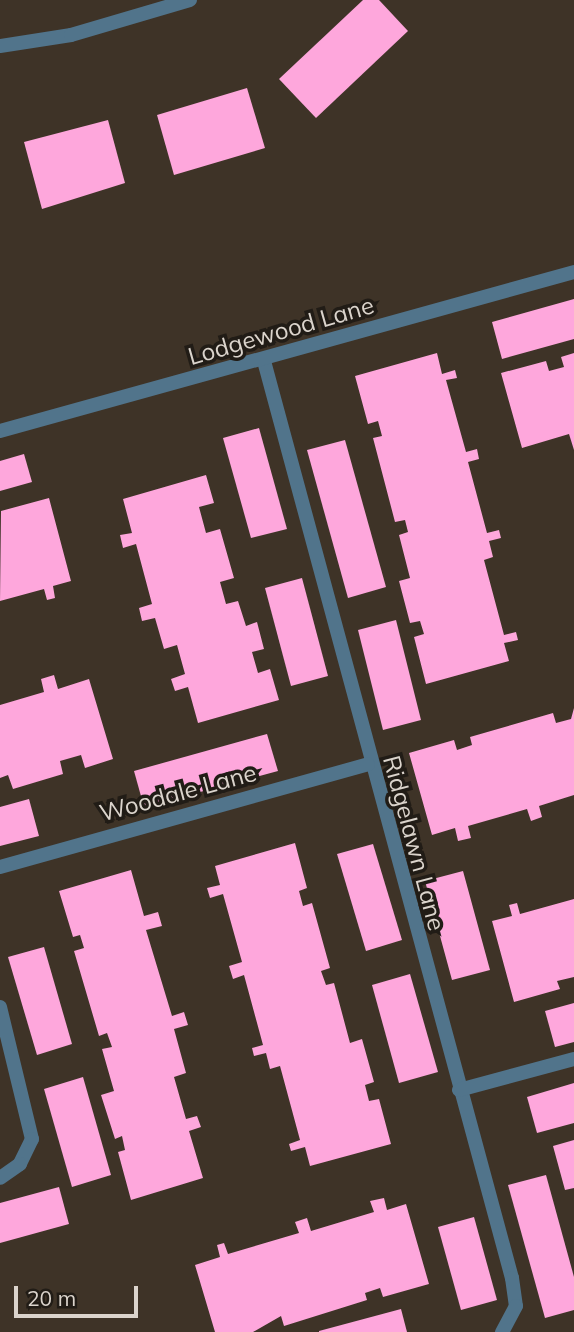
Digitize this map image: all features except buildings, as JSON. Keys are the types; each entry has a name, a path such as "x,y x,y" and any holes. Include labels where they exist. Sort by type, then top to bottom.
{"street":[{"path":"0,46 71,36 190,0"},
{"name":"Lodgewood Lane","path":"0,431 264,361 574,272"},
{"name":"Ridgelawn Lane","path":"264,361 368,764 512,1278 516,1306 502,1332"},
{"name":"Woodale Lane","path":"0,867 368,764"},
{"path":"0,1007 32,1139 20,1164 0,1178"},
{"path":"459,1090 574,1059"}]}
